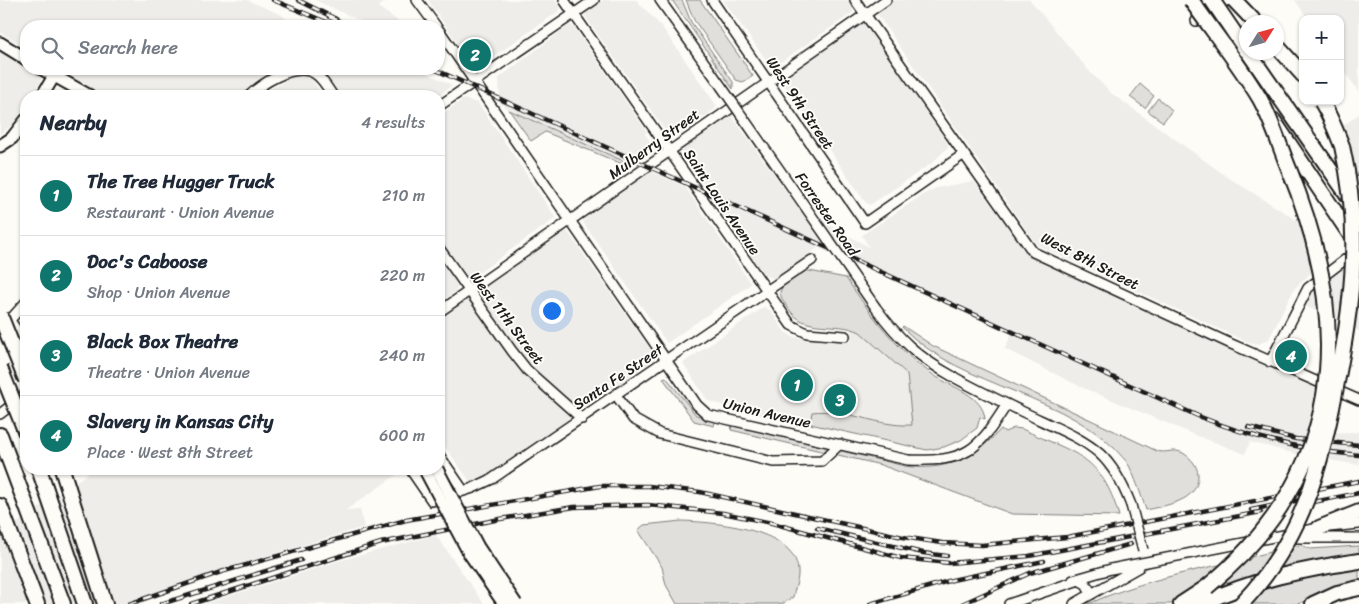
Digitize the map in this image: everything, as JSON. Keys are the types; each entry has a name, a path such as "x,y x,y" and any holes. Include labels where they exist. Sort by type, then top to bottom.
{"highway":[{"path":"1191,0 1359,248"},
{"path":"1212,0 1239,38"},
{"path":"1234,0 1248,15"},
{"path":"1284,54 1299,71"},
{"path":"1254,60 1359,211"},
{"path":"1181,604 1206,587 1249,548 1276,516 1292,488 1316,434 1326,381 1327,312 1325,285 1319,258 1301,198 1260,100"},
{"path":"1241,604 1265,576 1288,542 1314,485 1329,425 1353,289 1359,238 1356,197 1347,160 1336,130 1323,105"},
{"path":"5,318 20,362"},
{"path":"0,368 20,418"},
{"path":"0,435 63,604"},
{"path":"41,475 85,604"},
{"path":"64,475 105,604"},
{"path":"0,506 38,604"},
{"path":"1319,528 1359,512"},
{"path":"1201,604 1256,583 1294,572 1359,561"},
{"path":"1313,604 1337,593 1359,588"}],"main road":[{"path":"0,43 20,55"},
{"path":"46,90 54,76 79,90"},
{"path":"0,146 12,138 20,128"},
{"path":"427,475 462,539 504,604"},
{"path":"440,475 478,547 516,604"}],"street":[{"path":"417,0 432,20"},
{"name":"Saint Louis Avenue","path":"564,0 791,325 797,330 845,336"},
{"path":"445,102 594,0"},
{"name":"Forrester Road","path":"660,0 896,335 916,353 952,376 1008,404"},
{"name":"West 9th Street","path":"712,0 865,223 964,154"},
{"name":"West 8th Street","path":"855,0 1033,252 1270,362 1359,400"},
{"name":"Mulberry Street","path":"445,308 886,0"},
{"path":"1196,21 1227,0"},
{"name":"Union Avenue","path":"445,38 666,361 697,405 708,414 908,460 940,461 975,447 989,432 1008,404"},
{"path":"258,90 282,75"},
{"path":"315,75 320,78 329,90"},
{"path":"1270,362 1308,288 1359,248"},
{"name":"West 11th Street","path":"445,257 527,370 582,419"},
{"name":"Santa Fe Street","path":"414,475 432,501 473,488 492,479 616,396 812,260"},
{"path":"0,331 5,318 20,307"},
{"path":"5,318 20,336"},
{"path":"616,396 633,419 660,434 774,462 822,461 840,444"},
{"path":"0,414 20,399"},
{"path":"1008,404 1060,429 1101,455 1125,489 1146,564"},
{"path":"445,464 463,490"},
{"path":"434,475 473,551 510,604"},
{"path":"1009,604 1073,580 1110,570 1319,528 1359,524"},
{"path":"1270,538 1359,538"},
{"path":"1074,604 1146,564"},
{"path":"1073,580 1083,581 1092,594"}],"shaded area":[{"path":"0,0 247,0 282,15 287,20 20,20 20,44 0,32"},
{"path":"315,0 387,0 378,7 396,20 359,20"},
{"path":"428,0 555,0 560,8 559,11 477,68 472,64 445,25 445,20 442,20"},
{"path":"603,0 636,0 662,27 716,105 715,109 675,137 669,136 585,16 587,12"},
{"path":"672,0 682,0 691,22 733,82 733,89"},
{"path":"686,0 700,0 753,76 743,82 736,80 694,20"},
{"path":"723,0 849,0 854,9 852,13 772,68"},
{"path":"893,0 1030,0 1089,71 1111,93 1226,176 1306,226 1316,268 1294,289 1269,339 1259,344 1250,343 1037,245 878,15 880,9"},
{"path":"1295,0 1359,0 1359,92 1344,71 1344,15 1305,15"},
{"path":"864,22 949,146 932,163 870,205 866,203 781,80"},
{"path":"569,25 573,26 647,132 645,134 654,147 630,164 509,110 500,103 499,78"},
{"path":"0,49 20,61 20,75 40,75 42,78 36,90 20,90 20,119 0,134"},
{"path":"70,75 267,75 247,90 95,90"},
{"path":"305,75 310,77 319,90 269,90 290,78"},
{"path":"325,75 431,75 452,85 445,91 335,90"},
{"path":"1140,84 1154,96 1145,108 1130,97"},
{"path":"1158,98 1172,110 1163,122 1148,111"},
{"path":"464,99 478,103 556,218 470,279 465,276 445,248 445,112"},
{"path":"509,110 630,164 627,166 545,132 531,141"},
{"path":"1359,114 1359,184 1351,153 1340,128"},
{"path":"731,115 799,209 869,247 862,235 924,194 936,188 974,181 1025,251 1035,260 1319,389 1305,433 1359,432 1359,465 1304,456 1250,442 1245,454 1188,432 1081,387 1005,349 1013,330 849,255 846,260 818,248 777,277 772,278 762,274 682,151 684,147"},
{"path":"651,171 685,187 751,284 667,343 583,222 587,215"},
{"path":"564,231 568,232 652,352 652,361 588,406 581,408 576,406 525,359 478,293"},
{"path":"1359,256 1359,331 1303,305 1319,285"},
{"path":"445,265 458,286 456,291 445,299"},
{"path":"804,270 846,278 875,319 897,344 935,376 973,398 983,411 985,419 980,417 977,428 961,440 944,447 927,450 810,424 812,412 825,411 899,425 912,425 907,374 860,332 803,321 796,317 785,303 780,292 783,285"},
{"path":"466,300 470,301 518,365 570,415 567,420 495,471 471,483 445,446 445,315"},
{"path":"764,307 770,310 785,332 793,337 850,342 851,328 860,332 907,374 912,425 897,426 845,414 812,412 809,428 708,401 683,363"},
{"path":"903,326 933,346 1157,451 1183,453 1193,462 1198,474 1197,483 1193,491 1180,501 1146,510 1126,461 1103,438 1076,420 1047,405 955,365 927,348"},
{"path":"666,377 696,415 715,421 714,426 694,421 663,378"},
{"path":"732,425 905,466 919,467 946,465 958,461 981,448 1001,429 1005,432 1014,428 1022,429 1071,451 1084,459 1104,480 1112,495 1119,516 1012,514 881,465 731,430"},
{"path":"85,475 396,475 346,510 360,509 364,527 243,563 124,604 0,604 0,535"},
{"path":"681,521 713,523 753,531 771,538 785,547 795,559 798,575 793,597 782,604 677,604 666,585 662,567 638,530 644,525"},
{"path":"436,535 484,604 204,604 342,560"},
{"path":"1301,545 1310,549 1359,546 1359,555 1214,592 1212,588 1250,557"},
{"path":"1228,563 1172,604 1088,604 1140,585"},
{"path":"1359,569 1359,584 1297,604 1251,604 1266,589 1293,581"}],"railway":[{"path":"273,0 321,20"},
{"path":"298,0 336,19"},
{"path":"329,17 336,20"},
{"path":"445,74 1198,416 1257,437 1277,442 1359,455"},
{"path":"1248,427 1296,439 1359,445"},
{"path":"129,604 221,572 406,520 600,486 649,486 700,492 903,537 942,543 982,545 1067,537 1359,481"},
{"path":"1298,505 1359,493"},
{"path":"1251,510 1305,499"},
{"path":"191,604 381,543 500,519 574,507 648,505 723,513 772,523 901,558 949,563 1029,556 1261,512"},
{"path":"817,528 923,553 947,556"},
{"path":"962,604 1030,573 1131,544"},
{"path":"161,604 301,560"},
{"path":"870,604 952,580 1044,561"}],"place":[{"name":"Doc's Caboose","path":"475,55"},
{"name":"Slavery in Kansas City","path":"1291,356"},
{"name":"The Tree Hugger Truck","path":"797,385"},
{"name":"Black Box Theatre","path":"840,400"}]}
